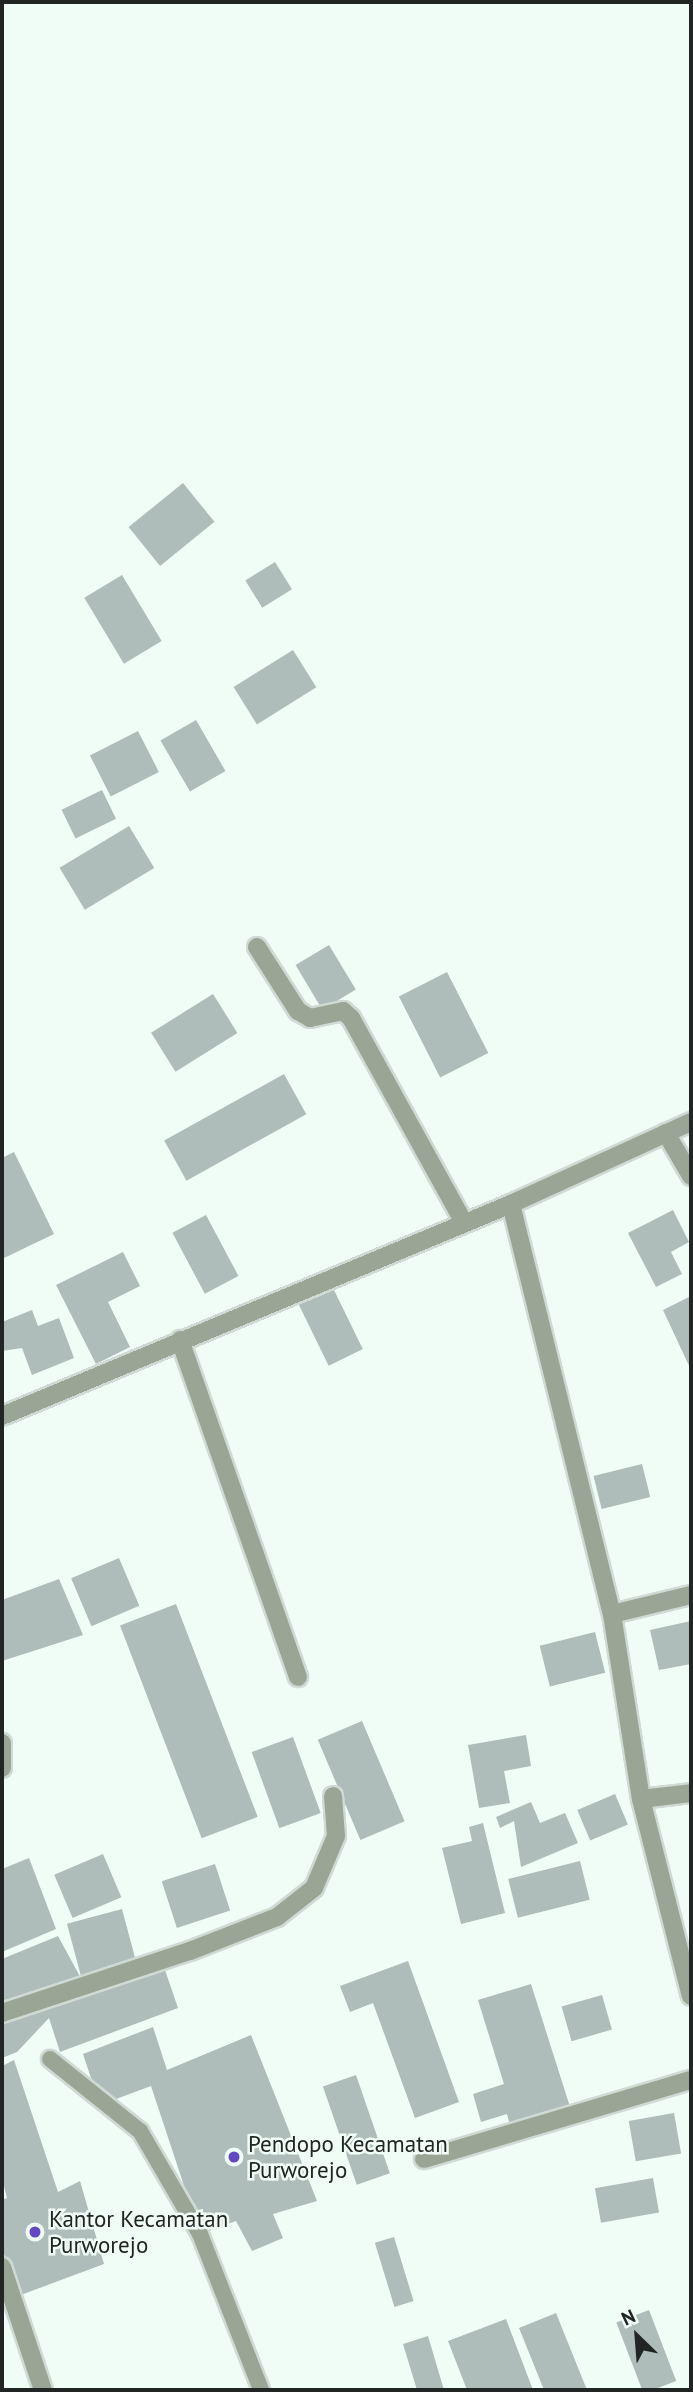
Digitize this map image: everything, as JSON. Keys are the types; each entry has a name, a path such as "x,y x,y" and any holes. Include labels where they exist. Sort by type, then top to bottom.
{"street":[{"path":"257,947 298,1012 310,1018 343,1012 351,1018 464,1223"},
{"path":"2,1416 511,1203 691,1122"},
{"path":"666,1133 691,1176"},
{"path":"511,1203 612,1614 641,1799 687,1967 691,1996"},
{"path":"180,1340 298,1677"},
{"path":"612,1614 691,1595"},
{"path":"2,1743 2,1768"},
{"path":"641,1799 691,1793"},
{"path":"2,2012 152,1964 277,1917 314,1888 336,1836 333,1796"},
{"path":"425,2159 691,2080"},
{"path":"2,2267 43,2390"}],"lane":[{"path":"50,2059 140,2130 200,2234 261,2390"}],"building":[{"path":"183,483 214,522 160,566 129,527"},
{"path":"275,562 292,589 262,608 245,581"},
{"path":"122,575 162,641 124,664 84,598"},
{"path":"293,650 316,687 257,724 234,687"},
{"path":"196,720 226,771 190,792 160,740"},
{"path":"138,731 159,772 111,797 90,756"},
{"path":"102,790 116,819 76,838 62,810"},
{"path":"129,826 154,868 85,910 60,868"},
{"path":"329,945 356,990 322,1010 296,965"},
{"path":"447,972 488,1053 440,1078 399,997"},
{"path":"213,994 237,1033 175,1072 151,1033"},
{"path":"284,1074 306,1114 186,1181 164,1140"},
{"path":"14,1152 54,1234 2,1259 2,1158"},
{"path":"673,1210 689,1242 671,1252 682,1274 656,1287 628,1233"},
{"path":"206,1215 238,1276 205,1294 172,1233"},
{"path":"123,1252 140,1286 108,1302 130,1347 96,1364 56,1285"},
{"path":"333,1288 363,1349 329,1366 299,1305"},
{"path":"691,1296 691,1370 663,1310"},
{"path":"32,1310 38,1326 59,1318 74,1358 32,1375 22,1348 2,1351 2,1322"},
{"path":"642,1464 650,1497 602,1509 593,1476"},
{"path":"119,1558 139,1606 91,1626 71,1578"},
{"path":"59,1579 83,1635 2,1661 2,1600"},
{"path":"176,1604 258,1817 202,1838 120,1626"},
{"path":"691,1621 691,1664 659,1670 650,1630"},
{"path":"595,1632 605,1673 550,1687 540,1646"},
{"path":"362,1721 405,1821 360,1840 318,1740"},
{"path":"526,1735 531,1766 504,1771 510,1803 479,1808 468,1745"},
{"path":"293,1737 321,1813 279,1828 252,1752"},
{"path":"615,1794 628,1824 590,1840 577,1810"},
{"path":"531,1802 540,1823 565,1813 578,1843 521,1867 514,1821 500,1828 496,1817"},
{"path":"483,1823 505,1913 461,1924 442,1848 472,1841 469,1827"},
{"path":"103,1854 121,1897 73,1918 54,1875"},
{"path":"29,1858 56,1929 2,1952 2,1869"},
{"path":"580,1861 590,1900 518,1918 508,1879"},
{"path":"215,1864 230,1911 177,1928 162,1881"},
{"path":"122,1909 137,1964 82,1979 67,1924"},
{"path":"58,1936 83,1982 62,2004 164,1967 178,2008 60,2052 49,2018 17,2052 2,2058 2,1959"},
{"path":"408,1961 459,2102 415,2118 373,2003 350,2012 340,1986"},
{"path":"531,1984 571,2110 511,2129 507,2114 481,2122 473,2094 504,2084 478,2000"},
{"path":"602,1995 612,2030 572,2041 562,2007"},
{"path":"153,2027 167,2070 251,2035 317,2201 273,2214 283,2238 252,2251 236,2221 200,2234 151,2086 100,2105 83,2054"},
{"path":"14,2060 58,2192 80,2181 104,2264 18,2296 2,2248 2,2200 7,2198 2,2178 2,2066"},
{"path":"356,2075 390,2173 357,2185 323,2086"},
{"path":"674,2113 681,2153 636,2161 629,2121"},
{"path":"653,2178 659,2212 601,2223 595,2188"},
{"path":"394,2237 414,2301 394,2307 375,2243"},
{"path":"649,2310 676,2381 653,2390 642,2390 616,2323"},
{"path":"556,2313 587,2390 544,2390 519,2328"},
{"path":"506,2319 533,2390 467,2390 448,2341"},
{"path":"428,2336 444,2390 417,2390 403,2344"}],"place":[{"name":"Pendopo Kecamatan Purworejo","path":"234,2157"},
{"name":"Kantor Kecamatan Purworejo","path":"35,2232"}]}
